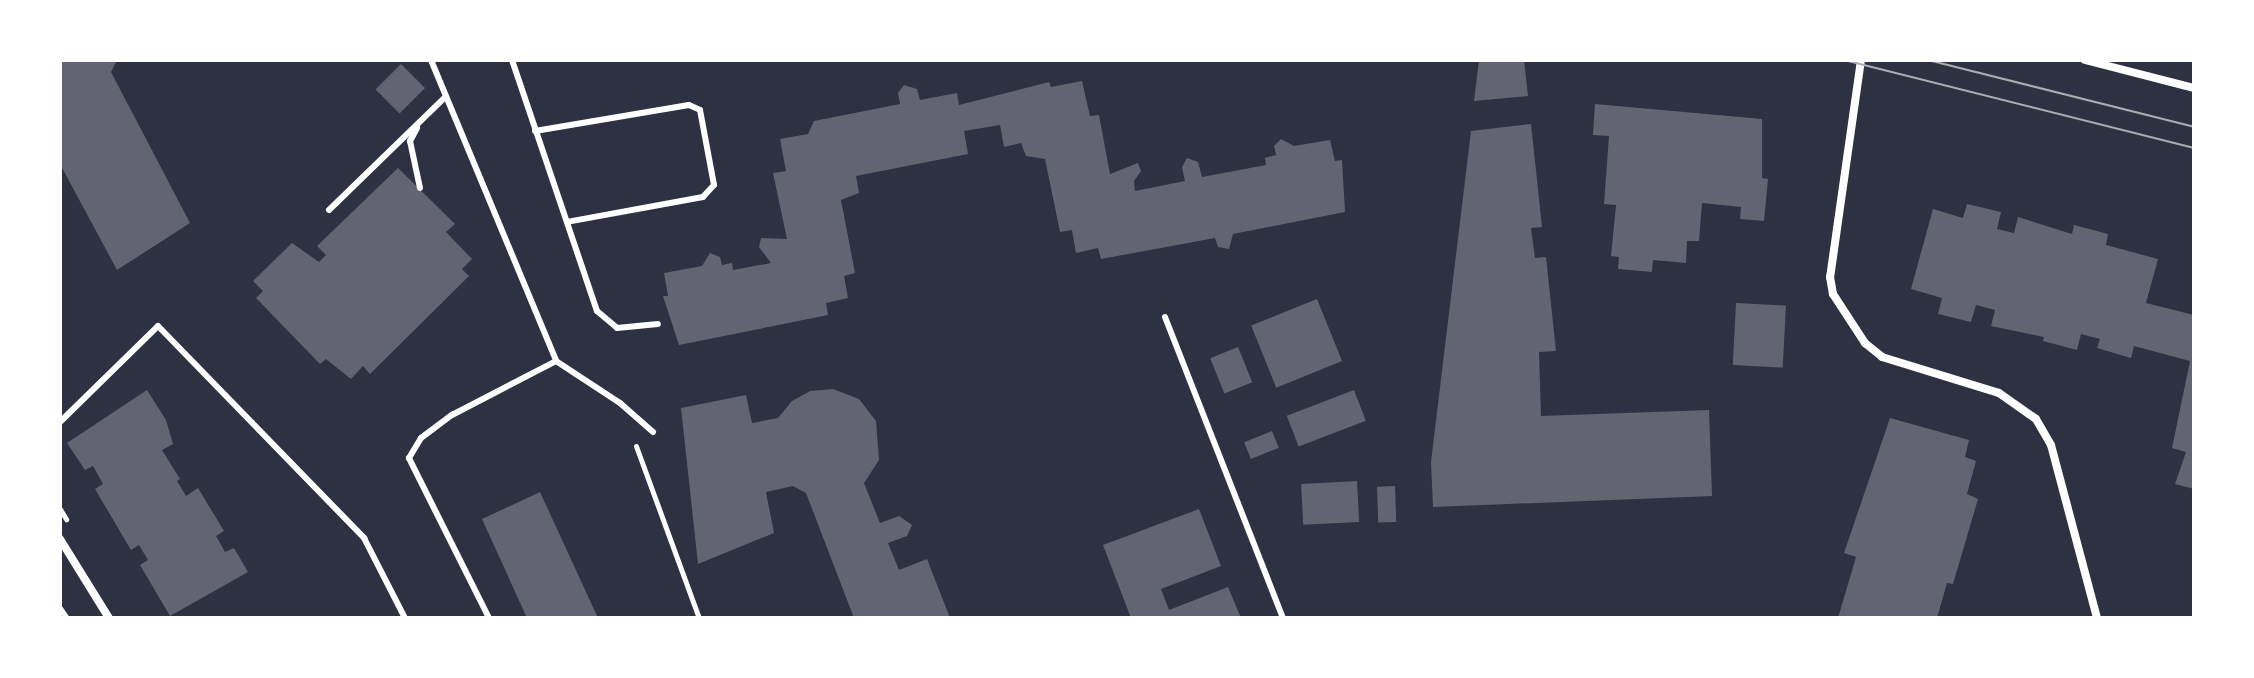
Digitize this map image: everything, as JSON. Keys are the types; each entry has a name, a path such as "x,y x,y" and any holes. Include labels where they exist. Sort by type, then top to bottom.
{"street":[{"path":"1861,60 1830,277 1833,294 1865,343 1882,357 1999,393 2036,419 2051,445 2097,618"},
{"path":"2085,60 2194,88"},
{"path":"60,539 109,618"}],"lane":[{"path":"431,60 556,361 620,403 653,432"},
{"path":"512,60 597,311 617,328 658,324"},
{"path":"329,210 445,97"},
{"path":"535,131 689,105 700,110 714,185 703,197 567,222"},
{"path":"420,188 410,141 421,121"},
{"path":"1165,317 1283,618"},
{"path":"60,422 158,326 364,538 405,618"},
{"path":"489,618 409,458 421,438 452,415 556,361"}],"path":[{"path":"620,403 699,618"},
{"path":"60,608 67,618"}],"building":[{"path":"60,60 117,60 111,72 190,223 117,270 60,164"},
{"path":"1479,60 1524,60 1528,96 1474,101"},
{"path":"401,64 425,88 400,113 376,89"},
{"path":"1082,81 1090,116 1099,115 1110,174 1138,163 1141,171 1134,181 1135,191 1185,181 1182,167 1187,158 1198,162 1202,177 1266,165 1265,158 1276,155 1274,146 1281,139 1294,146 1330,140 1335,161 1342,160 1345,212 1233,234 1229,249 1218,247 1215,238 1101,259 1098,248 1076,253 1072,230 1060,232 1045,159 1026,156 1021,143 1004,147 1000,125 964,131 968,154 856,176 859,193 841,200 855,273 844,276 848,298 826,303 828,315 679,345 663,296 668,296 664,273 702,266 710,253 720,257 722,265 732,263 733,270 771,263 759,247 761,238 787,239 773,173 786,171 780,139 808,134 814,121 900,104 898,93 904,85 917,89 920,100 957,93 959,105 1049,82 1051,87"},
{"path":"1595,104 1762,119 1762,178 1768,179 1764,221 1740,219 1741,207 1702,203 1699,241 1687,241 1686,263 1653,260 1652,272 1618,269 1619,257 1611,256 1616,205 1604,204 1609,136 1593,135"},
{"path":"1531,124 1542,227 1531,228 1535,258 1546,257 1556,351 1539,352 1541,416 1709,410 1712,496 1433,507 1431,462 1471,131"},
{"path":"398,168 455,224 446,232 472,259 462,269 469,276 370,374 363,366 351,379 326,359 320,364 256,298 263,291 253,281 292,243 319,262 326,255 317,246"},
{"path":"1967,204 2001,212 1997,229 2014,233 2018,217 2072,234 2074,225 2108,234 2106,245 2158,259 2146,303 2194,315 2194,489 2175,484 2186,452 2172,448 2190,361 2134,346 2131,358 2097,348 2100,339 2081,334 2077,350 2043,341 2044,337 1991,326 1995,310 1976,305 1971,322 1938,314 1942,298 1911,289 1933,209 1963,218"},
{"path":"1317,299 1342,361 1276,388 1251,326"},
{"path":"1736,303 1786,306 1783,368 1733,365"},
{"path":"1238,347 1252,382 1224,393 1210,358"},
{"path":"833,389 859,399 876,421 879,460 864,483 880,523 899,516 912,525 907,536 888,543 899,570 927,559 950,618 854,618 806,493 793,486 766,492 774,533 698,564 681,408 746,395 752,423 778,418 792,401 810,391"},
{"path":"147,390 166,420 173,444 162,450 180,479 177,481 186,496 198,488 224,531 216,536 225,552 234,548 248,572 170,616 140,565 148,560 139,545 131,550 95,489 103,484 93,466 85,470 67,443"},
{"path":"1354,390 1366,421 1299,447 1287,416"},
{"path":"1890,418 1969,440 1965,457 1976,461 1967,494 1978,499 1953,584 1947,583 1937,618 1838,618 1856,557 1844,553"},
{"path":"1272,431 1279,448 1251,459 1244,442"},
{"path":"1357,481 1359,522 1303,525 1301,484"},
{"path":"1395,486 1396,522 1378,523 1377,487"},
{"path":"540,492 598,618 527,618 482,519"},
{"path":"1199,509 1221,566 1161,589 1169,610 1228,587 1241,618 1131,618 1103,545"}],"tram line":[{"path":"1844,60 2194,148"},
{"path":"1928,60 2194,127"}]}
